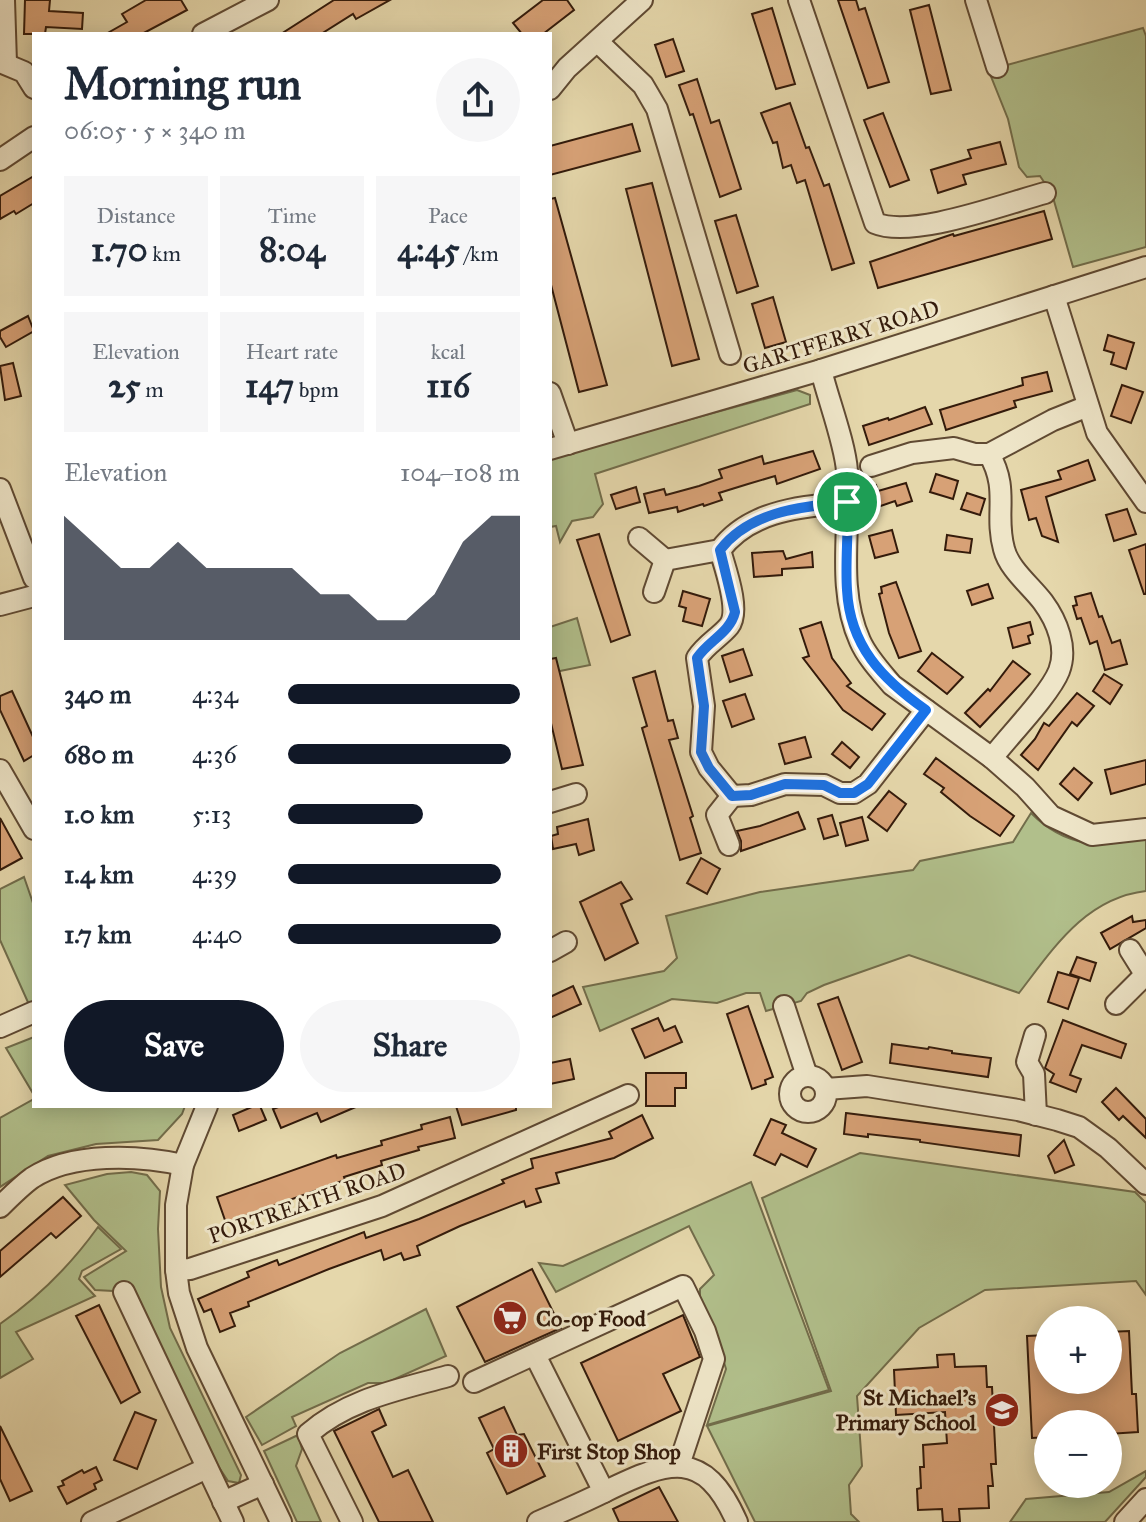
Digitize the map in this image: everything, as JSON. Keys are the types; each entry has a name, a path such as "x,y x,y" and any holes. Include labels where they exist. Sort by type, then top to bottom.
{"street":[{"path":"4,0 3,62 24,72 32,85"},
{"path":"207,32 268,0"},
{"path":"552,87 567,68 642,0"},
{"path":"799,0 875,223 889,229 912,228 1045,193"},
{"path":"976,0 997,67"},
{"path":"598,42 643,85 657,109 730,354"},
{"path":"0,160 32,138"},
{"name":"GARTFERRY ROAD","path":"559,447 821,370 1146,267"},
{"path":"1054,296 1097,433 1146,502"},
{"path":"821,370 847,468 847,591 851,618 861,643 892,685 992,758 1025,787 1051,816 1092,835 1146,829"},
{"path":"552,405 559,447"},
{"path":"871,466 912,453 954,448 989,454 1053,420 1088,406"},
{"path":"989,454 1000,476 1004,551 1021,577 1051,612 1060,635 1062,652 1059,671 992,758"},
{"path":"0,489 32,573"},
{"path":"665,560 720,550 740,528 758,519 802,507 847,502"},
{"path":"639,538 665,560"},
{"path":"720,550 735,612 733,622 706,645 697,658 704,706 701,752 709,768 732,796"},
{"path":"654,592 665,560"},
{"path":"0,605 32,597"},
{"path":"729,845 710,818 732,796 751,795 785,784 824,785 840,793 854,793 868,784 926,710"},
{"path":"0,770 32,826"},
{"path":"552,801 576,794"},
{"path":"1116,1004 1146,974 1130,950"},
{"path":"784,1006 807,1076"},
{"path":"0,1027 32,1013"},
{"path":"1035,1035 1027,1062 1034,1074 1036,1115"},
{"path":"807,1076 816,1077 826,1089 826,1101 818,1110 806,1113 795,1107 790,1096 793,1084 807,1076"},
{"path":"826,1089 867,1086 992,1105 1079,1127 1108,1148 1146,1184"},
{"name":"PORTREATH ROAD","path":"176,1270 190,1269 382,1206 593,1120 628,1095"},
{"path":"206,1108 183,1165 176,1205 179,1293 197,1348 281,1522"},
{"path":"0,1207 32,1178 54,1168 122,1158 183,1165"},
{"path":"474,1382 683,1286 705,1331 714,1359 679,1465"},
{"path":"124,1292 233,1522"},
{"path":"535,1355 604,1492"},
{"path":"352,1522 308,1434 329,1416 369,1398 448,1376"},
{"path":"538,1522 658,1468 679,1465 715,1484 728,1501 737,1522"},
{"path":"92,1522 207,1468"},
{"path":"223,1502 263,1484"},
{"path":"1125,1522 1144,1506"}],"green space":[{"path":"1143,28 1146,36 1146,247 1073,267 1052,194 1040,176 1027,177 1019,167 1008,119 990,74 1007,65"},
{"path":"797,390 810,395 810,404 595,474 603,504 593,517 572,521 560,542 556,526 552,527 552,457"},
{"path":"577,618 590,665 552,673 552,626"},
{"path":"1031,813 1057,833 1084,842 1114,843 1146,837 1146,891 1124,896 1088,915 1058,943 1019,993 909,955 824,985 807,993 801,1001 766,1011 760,993 746,993 717,1003 672,999 600,1031 583,987 664,971 677,958 666,916 760,892 913,870 920,861 1013,842"},
{"path":"24,877 32,900 31,1009 0,940 0,889"},
{"path":"32,1038 32,1092 6,1048"},
{"path":"32,1100 32,1108 184,1108 158,1140 96,1144 48,1156 0,1187 0,1118"},
{"path":"860,1153 1135,1192 1146,1203 1146,1295 1136,1281 985,1290 919,1328 857,1396 862,1466 849,1485 851,1514 859,1522 755,1522 707,1426 831,1391 762,1198"},
{"path":"131,1172 147,1175 160,1191 161,1287 170,1328 241,1475 239,1483 228,1481 203,1443 132,1292 95,1290 84,1277 126,1251 94,1220 65,1185 107,1174"},
{"path":"751,1182 829,1390 707,1425 726,1369 716,1336 700,1306 700,1289 714,1275 689,1226 556,1292 539,1263 563,1266"},
{"path":"98,1227 121,1249 82,1271 79,1279 95,1296 16,1332 33,1359 0,1378 0,1324 53,1280"},
{"path":"426,1309 446,1356 386,1383 368,1383 292,1417 296,1426 262,1445 246,1417 340,1353"},
{"path":"298,1435 302,1449 296,1466 321,1522 297,1522 264,1451"},
{"path":"1146,1471 1146,1477 1105,1522 1010,1522 1026,1499 1122,1498 1122,1485"}],"building":[{"path":"25,0 50,0 49,11 83,13 82,29 46,27 45,32 24,34"},
{"path":"146,0 181,0 187,10 146,32 110,32 127,22 122,14"},
{"path":"334,0 390,0 356,19 353,14 324,32 284,32"},
{"path":"543,0 567,0 574,10 546,32 520,32 513,23"},
{"path":"838,0 856,0 859,10 865,8 889,82 868,88"},
{"path":"929,5 951,90 931,94 910,10"},
{"path":"772,8 795,84 776,89 752,14"},
{"path":"673,39 684,71 666,77 655,45"},
{"path":"697,79 711,123 719,120 741,189 720,197 693,114 690,115 679,85"},
{"path":"790,103 824,186 829,184 854,263 832,270 805,180 797,183 791,165 783,168 777,142 773,143 761,113"},
{"path":"883,113 909,180 890,187 864,120"},
{"path":"632,124 640,151 552,174 552,145"},
{"path":"1000,142 1006,164 963,175 966,184 938,193 931,170 971,158 968,150"},
{"path":"32,177 32,204 16,214 14,211 0,219 0,196"},
{"path":"652,183 699,359 672,366 626,189"},
{"path":"555,198 607,385 579,392 552,289 552,199"},
{"path":"1044,211 1052,239 878,288 870,262 953,234"},
{"path":"736,215 758,286 737,293 715,221"},
{"path":"773,297 786,342 765,348 752,304"},
{"path":"28,316 32,326 32,332 6,347 0,331"},
{"path":"1108,335 1134,343 1126,369 1111,364 1114,353 1104,350"},
{"path":"13,363 21,396 5,400 0,366"},
{"path":"1047,372 1052,391 1014,401 1016,407 946,430 940,410 1023,385 1022,378"},
{"path":"1122,385 1143,392 1131,423 1111,416"},
{"path":"925,407 932,424 869,445 863,426"},
{"path":"813,451 820,469 777,484 775,476 719,493 722,500 704,506 678,512 677,507 649,513 644,494 664,489 666,495 699,486 722,478 719,470 762,456 764,464"},
{"path":"1088,460 1095,480 1046,497 1058,542 1042,536 1036,518 1029,520 1021,490 1061,479 1058,471"},
{"path":"936,474 958,481 953,499 930,492"},
{"path":"906,483 912,501 897,506 895,501 869,510 862,490 876,485 878,491"},
{"path":"636,487 640,502 616,509 611,495"},
{"path":"967,493 985,499 980,515 961,509"},
{"path":"1127,509 1136,534 1114,541 1106,515"},
{"path":"892,530 898,552 875,558 869,536"},
{"path":"599,534 630,635 611,642 577,540"},
{"path":"947,535 972,539 970,553 945,550"},
{"path":"1146,544 1146,594 1144,594 1129,550"},
{"path":"783,551 786,559 812,552 813,567 782,569 782,575 754,577 752,553"},
{"path":"896,582 921,651 899,658 879,594 882,593 881,587"},
{"path":"988,584 993,598 972,605 967,591"},
{"path":"683,591 710,599 702,626 683,621 686,608 679,606"},
{"path":"1091,593 1112,643 1120,640 1127,664 1105,670 1097,641 1090,644 1081,618 1077,619 1073,606 1077,605 1075,597"},
{"path":"821,622 832,658 851,683 847,686 885,714 872,730 843,710 803,658 809,656 800,629"},
{"path":"1030,622 1033,634 1028,636 1030,643 1013,648 1008,628"},
{"path":"743,649 752,675 730,682 722,656"},
{"path":"932,653 963,677 947,694 918,671"},
{"path":"556,658 583,765 562,769 552,727 552,659"},
{"path":"1013,661 1030,674 980,727 965,713 988,689 990,691"},
{"path":"655,671 668,721 673,720 678,738 669,740 701,853 680,860 642,728 647,726 633,678"},
{"path":"1104,674 1122,685 1110,704 1093,691"},
{"path":"12,691 32,735 32,756 24,761 0,710 0,696"},
{"path":"1077,693 1094,706 1077,726 1072,722 1038,770 1021,755 1044,723 1049,726"},
{"path":"745,694 754,719 732,727 723,701"},
{"path":"805,737 811,757 785,764 779,744"},
{"path":"842,742 859,757 850,768 832,754"},
{"path":"936,758 1014,816 1000,836 970,816 941,792 944,788 924,774"},
{"path":"1146,760 1146,784 1111,794 1105,770"},
{"path":"1074,768 1092,783 1078,800 1060,784"},
{"path":"889,791 906,804 887,831 868,817"},
{"path":"798,812 805,829 741,851 737,831"},
{"path":"832,815 838,835 824,839 818,819"},
{"path":"862,817 868,840 846,846 840,823"},
{"path":"0,818 22,858 0,870"},
{"path":"588,819 594,850 579,855 576,844 553,849 552,836 558,834 557,827"},
{"path":"701,858 720,869 707,894 687,883"},
{"path":"621,882 632,899 621,904 638,943 605,960 580,902"},
{"path":"1132,916 1133,922 1146,920 1146,928 1110,949 1101,933"},
{"path":"1077,957 1096,963 1090,981 1070,974"},
{"path":"1058,972 1079,978 1068,1009 1048,1002"},
{"path":"573,986 581,1004 552,1017 552,996"},
{"path":"838,997 862,1062 842,1070 818,1004"},
{"path":"748,1006 773,1077 765,1080 766,1084 752,1089 727,1014"},
{"path":"658,1018 664,1031 675,1026 682,1042 645,1058 632,1029"},
{"path":"1063,1020 1126,1044 1121,1058 1082,1045 1070,1075 1081,1079 1076,1092 1050,1082 1054,1074 1045,1068"},
{"path":"892,1044 991,1058 988,1077 890,1063"},
{"path":"570,1059 574,1079 552,1084 552,1063"},
{"path":"646,1073 686,1073 686,1088 675,1088 675,1106 646,1106"},
{"path":"1116,1088 1146,1119 1146,1138 1123,1116 1119,1120 1102,1102"},
{"path":"249,1108 261,1108 266,1120 239,1131 233,1115"},
{"path":"353,1108 321,1122 317,1113 281,1128 273,1109"},
{"path":"457,1108 516,1108 516,1110 462,1125"},
{"path":"846,1113 1021,1135 1019,1156 920,1140 844,1134"},
{"path":"642,1115 653,1138 614,1158 556,1173 559,1183 536,1189 541,1202 526,1207 524,1201 460,1226 417,1246 420,1255 404,1260 401,1253 384,1260 381,1250 329,1269 248,1302 249,1306 230,1313 235,1326 220,1332 211,1309 204,1312 198,1299 249,1277 247,1272 277,1260 279,1265 364,1232 366,1238 419,1219 533,1168 531,1159 612,1138 609,1132"},
{"path":"450,1117 455,1138 418,1147 419,1150 381,1161 382,1165 344,1177 345,1180 226,1223 217,1197 336,1155 337,1158 382,1145 381,1141"},
{"path":"771,1119 786,1125 782,1133 816,1149 807,1167 781,1154 775,1165 754,1155"},
{"path":"1064,1140 1074,1165 1055,1173 1048,1156"},
{"path":"63,1197 81,1216 56,1238 51,1233 0,1277 0,1251"},
{"name":"Co-op Food","path":"532,1269 561,1328 485,1362 457,1307"},
{"path":"99,1305 140,1392 121,1403 76,1316"},
{"path":"683,1315 700,1357 663,1374 681,1411 618,1441 581,1363"},
{"path":"1122,1331 1129,1331 1132,1394 1136,1394 1138,1432 1122,1433 1122,1410 1034,1410 1032,1438 1027,1336 1034,1336 1034,1394 1122,1394"},
{"path":"954,1354 955,1367 986,1366 987,1387 992,1387 996,1464 991,1464 993,1486 988,1486 989,1508 959,1509 960,1522 943,1522 942,1509 918,1510 917,1489 921,1488 920,1467 924,1467 923,1445 947,1443 945,1412 896,1415 894,1370 938,1367 937,1355"},
{"name":"First Stop Shop","path":"504,1407 517,1435 524,1434 545,1476 507,1494 487,1453 494,1449 479,1418"},
{"path":"379,1409 386,1425 372,1432 393,1477 408,1470 433,1522 379,1522 334,1431"},
{"path":"135,1412 156,1420 137,1469 114,1460"},
{"path":"0,1426 32,1491 10,1501 0,1479"},
{"path":"96,1467 102,1480 94,1484 96,1489 67,1504 58,1487 64,1485 62,1481 82,1470 84,1473"},
{"path":"659,1487 678,1522 619,1522 613,1509"}],"place":[{"name":"Co-op Food","path":"510,1318"},
{"name":"St Michael's Primary School","path":"1002,1410"},
{"name":"First Stop Shop","path":"511,1451"}],"route":[{"path":"847,502 847,591 851,618 861,643 879,670 892,685 926,710 868,784 854,793 840,793 824,785 804,783 732,796 709,768 701,752 704,706 697,658 706,645 733,622 735,612 720,550 740,528 758,519 802,507 847,502"}]}
